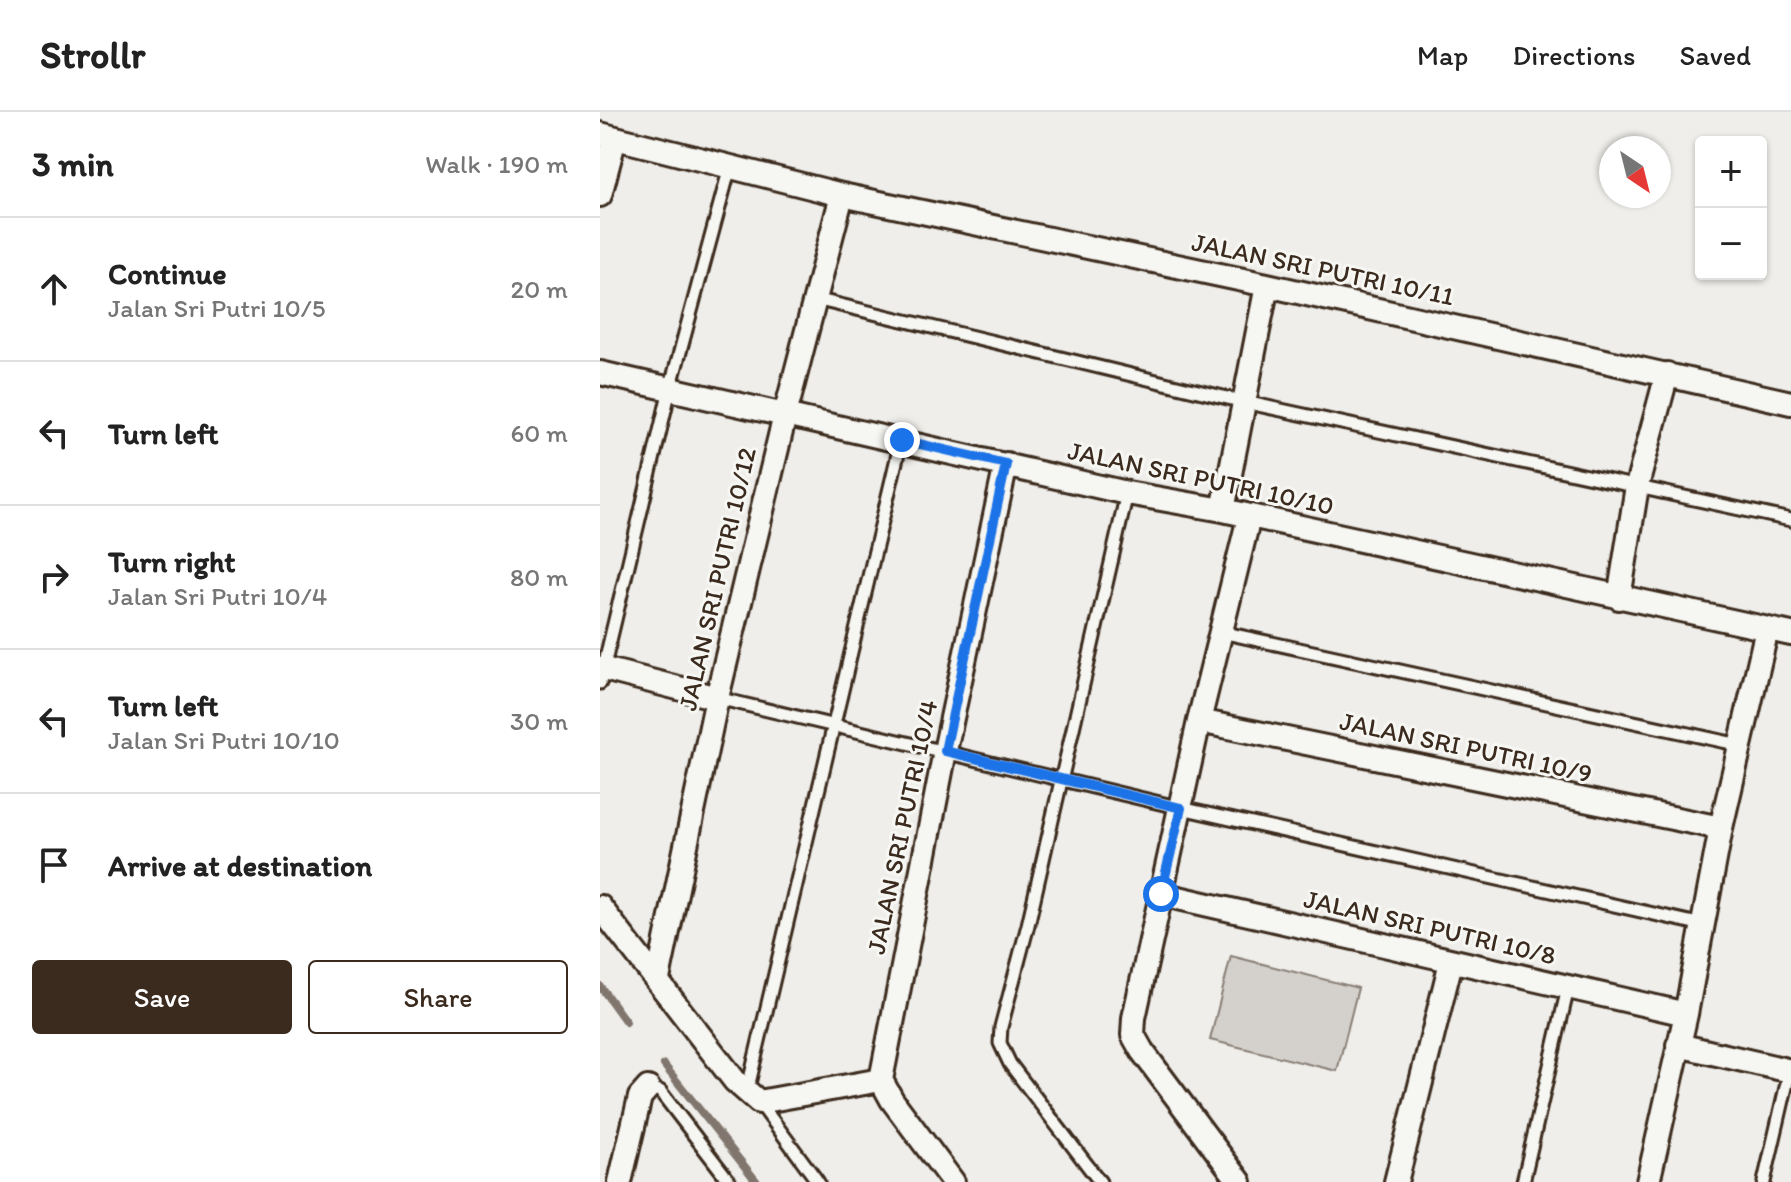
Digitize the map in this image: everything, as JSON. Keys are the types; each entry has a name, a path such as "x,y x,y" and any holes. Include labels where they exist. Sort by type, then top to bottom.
{"street":[{"name":"JALAN SRI PUTRI 10/11","path":"607,136 842,195 1267,285 1791,403"},
{"path":"600,195 607,136"},
{"name":"JALAN SRI PUTRI 10/12","path":"658,979 717,698 842,195"},
{"path":"1223,510 1267,285"},
{"name":"JALAN SRI PUTRI 10/10","path":"600,373 1127,493 1223,510 1791,634"},
{"path":"1619,598 1637,486 1667,374"},
{"name":"JALAN SRI PUTRI 10/4","path":"881,1080 945,751 1006,464"},
{"path":"1240,1182 1133,1035 1134,1018 1199,721 1249,517"},
{"path":"1648,1182 1686,1014 1721,828 1767,629"},
{"path":"601,673 717,698"},
{"name":"JALAN SRI PUTRI 10/9","path":"1199,721 1721,828"},
{"name":"JALAN SRI PUTRI 10/8","path":"1161,894 1686,1014"},
{"path":"600,907 735,1081 753,1097 881,1080 892,1100 953,1182"},
{"path":"1396,1182 1451,962"},
{"path":"1678,1045 1791,1069"},
{"path":"620,1182 640,1097 648,1088"}],"lane":[{"path":"601,673 670,389 730,167"},
{"path":"815,299 1244,402 1791,520"},
{"path":"818,1182 753,1097 833,725 902,440"},
{"path":"1100,1182 1010,1064 1000,1043 1001,1027 1028,925 1127,493"},
{"path":"1221,632 1740,745"},
{"path":"717,698 1181,808 1703,925"},
{"path":"1523,1182 1568,988"},
{"path":"1764,1182 1791,1069"},
{"path":"648,1088 660,1091 730,1182"}],"shaded area":[{"path":"1231,956 1358,988 1337,1071 1210,1040"}],"waterway":[{"path":"600,986 626,1022"},
{"path":"664,1065 757,1182"}],"route":[{"path":"902,440 1006,464 945,751 1181,808 1161,894"}]}
